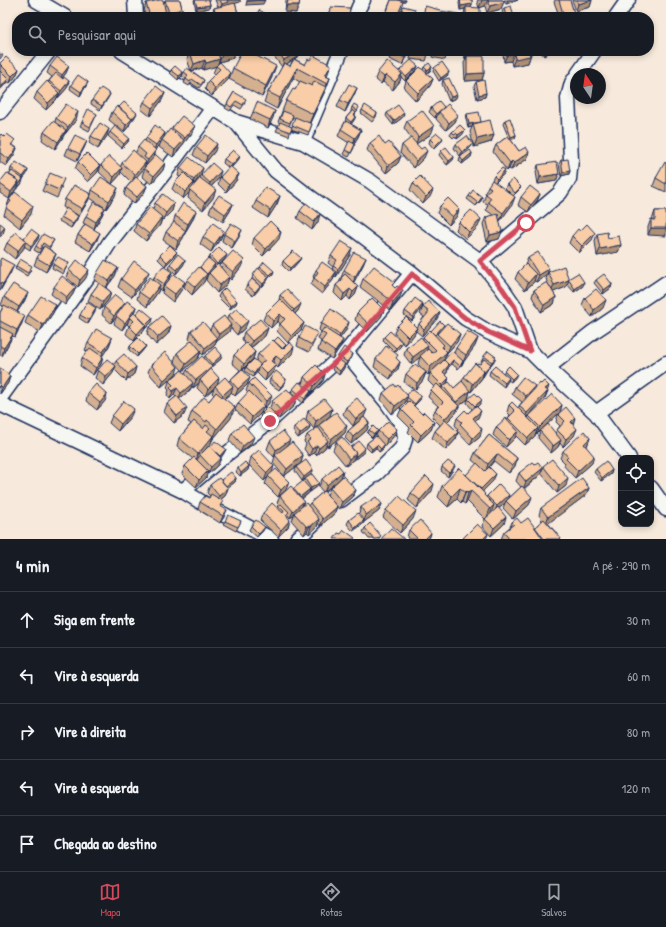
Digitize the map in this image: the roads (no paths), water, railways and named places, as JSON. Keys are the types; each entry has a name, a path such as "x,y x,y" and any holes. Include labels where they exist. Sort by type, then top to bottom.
{"street":[{"path":"36,0 56,12"},
{"path":"135,0 136,12"},
{"path":"357,12 364,0"},
{"path":"620,12 628,0"},
{"path":"0,112 45,56"},
{"path":"303,142 339,56"},
{"path":"582,68 591,56"},
{"path":"140,57 213,108 236,122 303,142 370,181 480,261 515,307 530,351"},
{"path":"480,261 560,193 569,179 571,160 568,98 570,90"},
{"path":"0,398 87,278 110,242 213,108"},
{"path":"236,122 276,171 412,274 465,318 488,332 530,351 596,413 627,455"},
{"path":"183,491 220,459 270,421 346,352 412,274"},
{"path":"547,368 593,332 666,283"},
{"path":"297,539 329,510 377,473 402,448 405,439 404,430 400,421 386,401 346,352"},
{"path":"596,413 666,363"},
{"path":"0,404 183,491 211,508 271,539"},
{"path":"653,491 666,508"}]}
